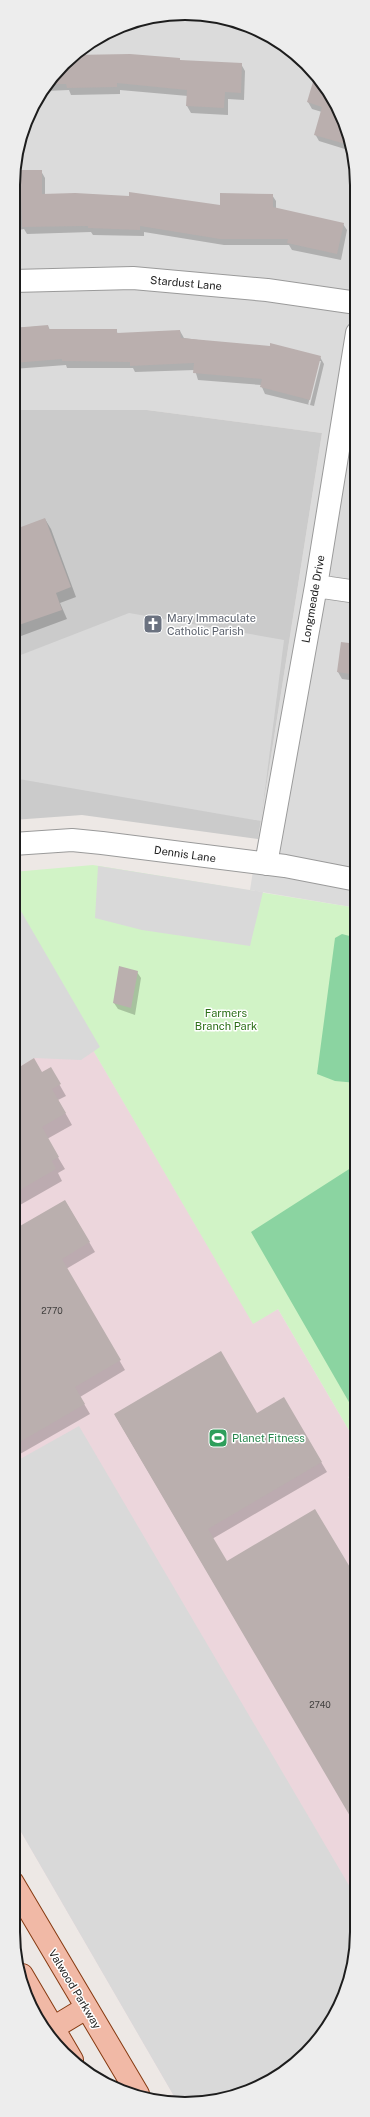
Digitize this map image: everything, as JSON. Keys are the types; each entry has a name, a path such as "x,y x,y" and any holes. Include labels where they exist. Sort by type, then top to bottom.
{"main road":[{"name":"Valwood Parkway","path":"20,1895 135,2089"},
{"path":"31,1991 60,2039"},
{"path":"53,2028 86,2008"}],"street":[{"name":"Stardust Lane","path":"20,281 133,278 267,290 350,302"},
{"name":"Longmeade Drive","path":"266,864 316,586 350,376"},
{"path":"316,586 350,591"},
{"name":"Dennis Lane","path":"20,844 72,840 102,843 266,864 350,879"}],"shaded area":[{"path":"174,20 207,21 238,29 258,37 277,48 302,68 322,93 333,112 341,132 349,163 350,907 250,890 322,433 147,410 20,410 21,163 29,132 42,102 68,68 85,54 112,37 153,23"},
{"name":"Mary Immaculate Catholic Parish","path":"20,410 147,410 322,433 258,839 82,815 20,819"},
{"path":"129,613 284,640 261,821 20,779 20,655"},
{"path":"98,866 263,892 250,946 142,930 95,918"},
{"path":"20,909 100,1047 81,1060 34,1058 20,1067"},
{"path":"20,925 253,1323 278,1309 350,1432 350,1476 348,1477 350,1481 350,1943 347,1964 333,2005 322,2024 302,2049 285,2063 268,2075 238,2088 207,2096 175,2097 20,1830"},
{"path":"79,1426 350,1887 349,1954 341,1985 328,2014 309,2041 294,2056 268,2075 238,2088 207,2096 175,2097 20,1830 20,1459"}],"green space":[{"name":"Farmers Branch Park","path":"93,865 350,907 350,1432 278,1309 253,1324 20,925 20,871"},
{"path":"342,934 350,936 350,1082 335,1081 317,1074 335,938"},
{"path":"350,1168 350,1404 251,1232"}],"building":[{"path":"130,54 180,58 180,60 242,63 241,93 225,92 224,108 186,106 187,90 117,83 117,87 67,88 66,84 55,84 68,68 84,55"},
{"path":"313,81 333,112 344,144 314,135 322,107 307,102"},
{"path":"20,170 42,170 42,194 75,193 129,196 129,192 220,205 220,193 273,194 273,207 344,223 337,254 287,243 288,239 220,239 140,226 140,230 88,228 88,226 22,227"},
{"path":"48,325 49,329 117,329 117,333 180,330 181,338 270,346 270,343 321,356 310,400 260,387 262,379 193,373 194,363 130,366 130,362 62,361 62,359 20,362 20,327"},
{"path":"45,518 71,587 56,593 62,610 20,625 20,527"},
{"path":"341,642 350,643 350,674 337,672"},
{"path":"119,966 138,971 131,1008 113,1003"},
{"path":"34,1058 42,1072 51,1067 61,1084 52,1089 66,1113 42,1127 59,1157 52,1161 56,1169 20,1190 20,1067"},
{"path":"65,1200 90,1242 62,1259 121,1360 75,1387 85,1404 20,1442 20,1226"},
{"path":"221,1351 257,1413 284,1397 322,1462 208,1529 227,1561 315,1509 350,1567 350,1816 114,1414"}],"place":[{"name":"Mary Immaculate Catholic Parish","path":"153,624"},
{"name":"Planet Fitness","path":"218,1438"}]}
